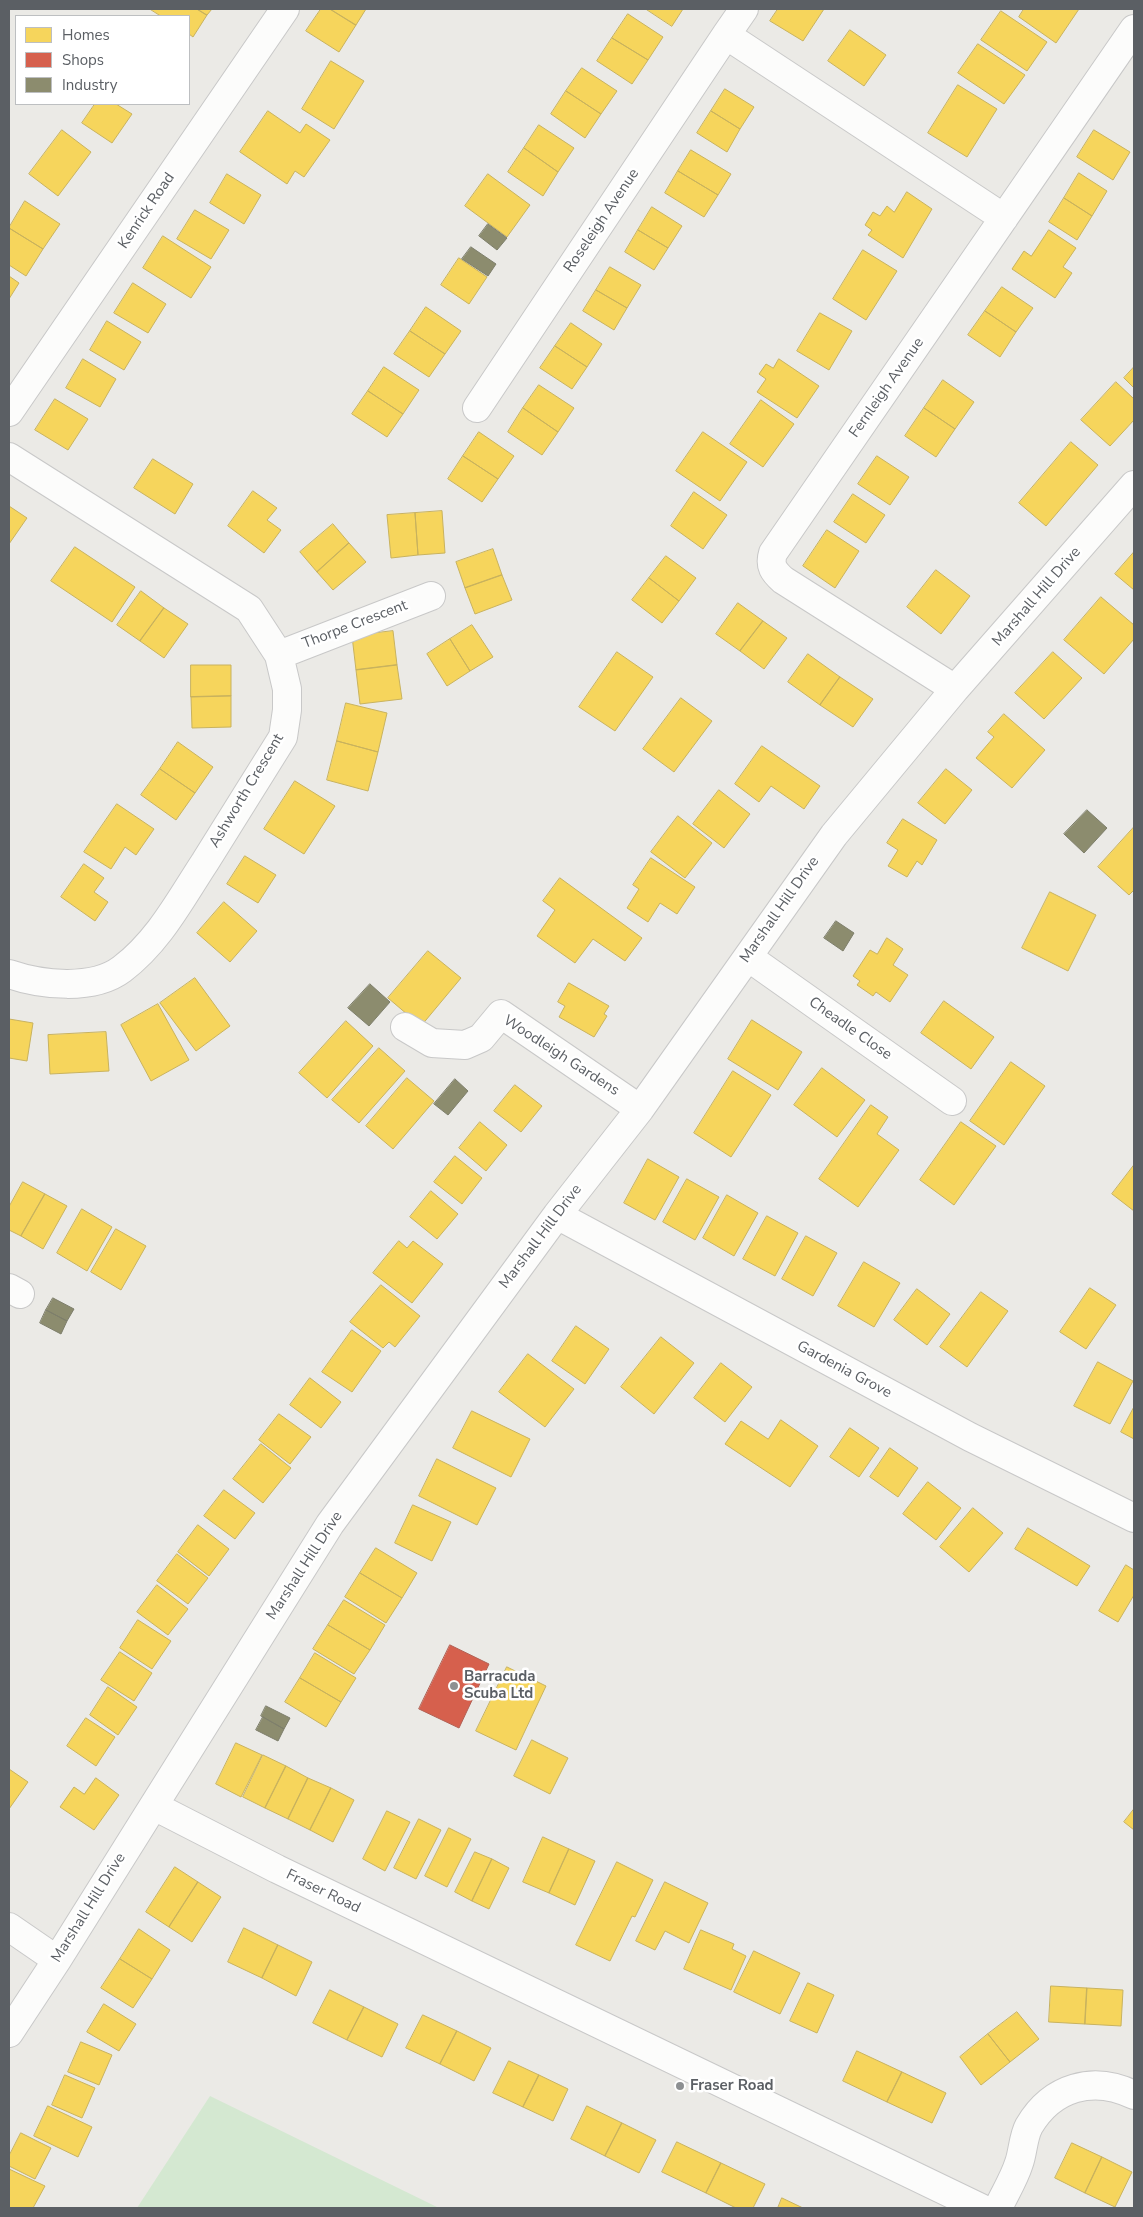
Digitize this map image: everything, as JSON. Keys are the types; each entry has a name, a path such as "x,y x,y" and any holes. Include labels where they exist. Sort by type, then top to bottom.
{"street":[{"name":"Kenrick Road","path":"9,412 284,9"},
{"name":"Roseleigh Avenue","path":"477,408 744,9"},
{"name":"Fernleigh Avenue","path":"955,689 784,580 774,572 770,562 773,553 1134,29"},
{"path":"726,34 1004,218"},
{"name":"Ashworth Crescent","path":"9,457 249,609 279,655 287,689 288,710 283,737 159,934 121,970 93,981 62,984 32,982 9,974"},
{"name":"Marshall Hill Drive","path":"9,2033 57,1960 330,1524 558,1215 640,1109 834,834 955,689 1134,486"},
{"name":"Thorpe Crescent","path":"279,655 431,596"},
{"name":"Cheadle Close","path":"748,957 952,1101"},
{"name":"Woodleigh Gardens","path":"405,1027 432,1043 465,1045 481,1038 501,1014 640,1109"},
{"name":"Gardenia Grove","path":"558,1215 970,1437 1134,1518"},
{"name":"Fraser Road","path":"154,1806 276,1869 981,2208"},
{"path":"9,1927 57,1960"},
{"path":"998,2208 1019,2163 1028,2128 1046,2103 1068,2090 1093,2085 1120,2088 1134,2095"}],"green space":[{"path":"210,2096 439,2208 137,2208"}],"building: Homes":[{"path":"150,9 197,9 207,15 193,37 190,35 190,15 159,15"},
{"path":"197,9 212,9 207,15"},
{"path":"321,9 330,9 356,25 339,52 306,31"},
{"path":"330,9 366,9 356,25"},
{"path":"646,9 683,9 672,26"},
{"path":"778,9 824,9 803,41 770,21"},
{"path":"1024,9 1079,9 1056,43 1019,17"},
{"path":"1001,11 1047,42 1027,71 981,40"},
{"path":"628,14 663,37 648,60 612,38"},
{"path":"850,30 886,55 864,86 828,61"},
{"path":"612,38 648,60 632,84 597,61"},
{"path":"978,44 1025,75 1004,104 958,73"},
{"path":"331,61 364,81 334,129 302,109"},
{"path":"582,68 617,91 601,114 566,91"},
{"path":"958,85 997,109 967,157 928,133"},
{"path":"725,89 754,107 740,129 711,111"},
{"path":"566,91 601,114 585,138 551,114"},
{"path":"94,105 118,105 132,114 112,143 82,123"},
{"path":"268,111 300,133 306,124 330,140 304,177 295,171 287,184 240,152"},
{"path":"711,111 740,129 727,152 697,133"},
{"path":"539,125 574,148 558,172 524,148"},
{"path":"62,130 91,152 58,196 29,174"},
{"path":"1094,130 1130,152 1113,180 1077,157"},
{"path":"524,148 558,172 543,196 508,172"},
{"path":"691,150 731,174 718,195 678,171"},
{"path":"678,171 718,195 704,217 665,193"},
{"path":"1079,173 1107,191 1092,216 1064,198"},
{"path":"227,174 261,195 244,224 210,203"},
{"path":"488,174 530,205 507,237 465,206"},
{"path":"907,192 932,209 903,258 868,235 872,230 865,225 873,212 880,216 887,206 894,212"},
{"path":"1064,198 1092,216 1077,240 1049,222"},
{"path":"25,201 60,224 43,249 9,228"},
{"path":"652,207 682,226 668,248 638,230"},
{"path":"195,210 229,230 211,259 177,239"},
{"path":"9,228 43,249 26,276 9,265"},
{"path":"638,230 668,248 654,270 625,252"},
{"path":"1049,230 1076,248 1063,267 1072,273 1055,298 1012,269 1024,251 1031,256"},
{"path":"163,236 211,267 191,298 143,268"},
{"path":"863,250 897,271 866,320 833,299"},
{"path":"459,258 487,277 469,304 441,285"},
{"path":"610,267 641,285 627,308 596,290"},
{"path":"9,276 19,283 9,299"},
{"path":"133,283 166,304 148,333 114,313"},
{"path":"1002,287 1033,308 1016,332 985,311"},
{"path":"596,290 627,308 614,330 583,311"},
{"path":"426,307 461,331 445,354 410,331"},
{"path":"985,311 1016,332 1000,357 968,335"},
{"path":"820,313 852,331 829,370 797,351"},
{"path":"107,321 141,342 124,370 90,350"},
{"path":"571,323 602,344 587,367 555,346"},
{"path":"410,331 445,354 429,377 394,354"},
{"path":"555,346 587,367 572,389 540,368"},
{"path":"83,359 116,379 100,407 66,388"},
{"path":"779,359 819,386 797,418 757,392 766,379 759,374 766,364 773,368"},
{"path":"384,367 419,390 403,414 368,391"},
{"path":"1134,367 1134,388 1124,378"},
{"path":"943,380 974,402 955,429 924,408"},
{"path":"1116,382 1134,399 1134,420 1110,446 1081,420"},
{"path":"539,385 574,408 558,432 523,408"},
{"path":"368,391 403,414 387,437 352,414"},
{"path":"55,399 88,419 68,450 35,430"},
{"path":"761,400 794,424 763,467 730,444"},
{"path":"523,408 558,432 542,455 508,432"},
{"path":"924,408 955,429 936,457 905,436"},
{"path":"479,432 514,456 498,479 463,456"},
{"path":"703,432 747,462 720,501 676,471"},
{"path":"1071,442 1098,465 1046,526 1019,503"},
{"path":"463,456 498,479 482,502 448,479"},
{"path":"877,456 909,477 890,505 858,484"},
{"path":"153,459 193,484 175,514 134,488"},
{"path":"253,491 277,508 267,520 281,530 264,553 228,526"},
{"path":"694,492 727,515 703,549 671,526"},
{"path":"853,494 885,515 866,543 834,522"},
{"path":"9,506 27,518 9,544"},
{"path":"442,511 445,553 418,555 415,513"},
{"path":"415,513 418,555 391,558 387,515"},
{"path":"333,524 349,543 317,572 300,552"},
{"path":"827,530 859,551 835,588 803,566"},
{"path":"349,543 366,562 333,590 317,572"},
{"path":"75,547 135,587 112,622 51,581"},
{"path":"493,549 502,575 465,588 456,562"},
{"path":"1134,552 1134,590 1115,574"},
{"path":"666,556 696,578 679,601 649,578"},
{"path":"936,570 970,596 941,634 907,607"},
{"path":"502,575 512,600 475,614 465,588"},
{"path":"649,578 679,601 662,623 632,600"},
{"path":"141,591 164,608 140,641 117,625"},
{"path":"1101,597 1134,625 1134,639 1104,674 1064,640"},
{"path":"738,603 763,621 740,651 716,634"},
{"path":"164,608 188,624 164,658 140,641"},
{"path":"763,621 787,638 764,669 740,651"},
{"path":"472,625 493,657 470,671 450,639"},
{"path":"393,631 397,665 356,670 352,636"},
{"path":"450,639 470,671 447,686 427,654"},
{"path":"617,652 653,677 615,731 579,707"},
{"path":"1053,652 1082,678 1044,719 1015,693"},
{"path":"808,654 840,677 820,705 788,682"},
{"path":"191,665 231,665 231,696 191,697"},
{"path":"397,665 402,699 360,704 356,670"},
{"path":"840,677 873,699 853,727 820,705"},
{"path":"231,696 231,727 192,728 191,697"},
{"path":"681,698 712,721 674,772 643,749"},
{"path":"346,703 387,713 378,752 337,741"},
{"path":"1004,714 1045,750 1012,788 976,758 994,737 988,732"},
{"path":"337,741 378,752 368,791 327,780"},
{"path":"178,742 213,767 195,793 160,769"},
{"path":"762,746 820,786 804,809 771,786 759,802 735,784"},
{"path":"160,769 195,793 176,820 141,795"},
{"path":"946,769 972,790 945,824 918,803"},
{"path":"295,781 335,806 304,854 264,829"},
{"path":"719,790 750,814 724,848 693,824"},
{"path":"117,804 154,829 136,855 125,847 111,869 84,852"},
{"path":"678,816 712,843 685,878 651,852"},
{"path":"903,819 937,840 922,865 917,861 907,877 888,866 898,850 887,843"},
{"path":"1134,827 1134,890 1129,895 1098,867"},
{"path":"245,856 276,875 258,903 227,884"},
{"path":"651,858 695,887 677,914 660,903 648,922 627,908 639,889 633,885"},
{"path":"84,864 104,878 94,892 108,902 95,921 61,897"},
{"path":"560,878 642,938 625,961 593,939 575,963 537,936 555,910 543,901"},
{"path":"1050,892 1096,915 1068,971 1022,948"},
{"path":"224,902 257,931 230,962 197,933"},
{"path":"887,938 903,949 893,965 908,975 890,1002 876,992 873,996 857,985 860,981 853,976 870,950 877,954"},
{"path":"428,951 461,978 421,1026 388,998"},
{"path":"195,978 230,1026 196,1051 160,1003"},
{"path":"569,983 609,1006 604,1014 607,1016 594,1037 559,1017 565,1006 558,1002"},
{"path":"944,1001 994,1037 971,1069 921,1033"},
{"path":"158,1004 189,1060 151,1081 121,1025"},
{"path":"9,1019 33,1023 27,1061 9,1058"},
{"path":"752,1020 802,1052 778,1090 728,1059"},
{"path":"346,1021 373,1046 327,1098 299,1073"},
{"path":"106,1032 109,1071 50,1074 48,1035"},
{"path":"379,1048 405,1071 359,1123 332,1100"},
{"path":"1011,1062 1045,1086 1004,1145 970,1121"},
{"path":"822,1068 865,1100 837,1137 794,1105"},
{"path":"733,1071 771,1095 731,1157 694,1133"},
{"path":"407,1078 434,1101 393,1149 366,1126"},
{"path":"515,1085 542,1106 521,1132 494,1111"},
{"path":"871,1105 888,1117 877,1134 899,1150 858,1207 819,1179"},
{"path":"480,1122 507,1145 486,1171 459,1148"},
{"path":"961,1122 996,1146 954,1205 920,1180"},
{"path":"455,1156 482,1178 462,1204 434,1182"},
{"path":"648,1159 679,1177 655,1220 624,1203"},
{"path":"1134,1165 1134,1211 1112,1194"},
{"path":"687,1179 719,1197 695,1240 663,1222"},
{"path":"23,1182 45,1194 21,1236 9,1230 9,1207"},
{"path":"431,1191 458,1214 437,1239 410,1217"},
{"path":"45,1194 67,1206 43,1249 21,1236"},
{"path":"727,1195 758,1213 734,1256 703,1238"},
{"path":"82,1209 112,1227 87,1271 57,1253"},
{"path":"767,1216 798,1233 775,1276 743,1259"},
{"path":"116,1229 146,1246 121,1290 91,1272"},
{"path":"806,1236 837,1253 813,1296 782,1279"},
{"path":"399,1241 407,1248 413,1241 443,1264 412,1303 373,1273"},
{"path":"864,1262 900,1283 874,1327 838,1306"},
{"path":"381,1285 420,1316 395,1347 389,1342 383,1348 350,1322"},
{"path":"1090,1288 1116,1305 1086,1349 1060,1332"},
{"path":"917,1289 950,1314 927,1345 894,1320"},
{"path":"981,1292 1008,1311 967,1367 940,1347"},
{"path":"576,1326 609,1349 585,1384 552,1361"},
{"path":"352,1330 381,1351 352,1392 322,1372"},
{"path":"661,1337 694,1363 654,1414 621,1387"},
{"path":"528,1354 574,1389 545,1427 499,1392"},
{"path":"1098,1362 1133,1381 1110,1424 1074,1406"},
{"path":"721,1363 752,1387 725,1422 694,1398"},
{"path":"310,1378 341,1402 321,1428 290,1405"},
{"path":"1134,1407 1134,1439 1121,1432"},
{"path":"472,1411 530,1439 511,1477 453,1448"},
{"path":"279,1414 311,1437 290,1464 259,1440"},
{"path":"781,1420 818,1446 790,1487 725,1444 741,1421 768,1439"},
{"path":"850,1428 879,1448 859,1477 830,1457"},
{"path":"261,1444 291,1468 263,1503 233,1479"},
{"path":"890,1448 918,1468 898,1497 870,1477"},
{"path":"437,1459 496,1488 477,1525 419,1496"},
{"path":"928,1482 961,1508 936,1540 903,1514"},
{"path":"224,1490 255,1513 235,1539 204,1516"},
{"path":"413,1505 451,1522 432,1561 395,1543"},
{"path":"973,1508 1003,1533 969,1572 940,1547"},
{"path":"198,1525 229,1549 209,1576 178,1552"},
{"path":"1028,1528 1090,1566 1077,1586 1015,1549"},
{"path":"376,1548 417,1573 402,1598 360,1573"},
{"path":"177,1554 208,1578 188,1604 157,1581"},
{"path":"1126,1565 1134,1570 1134,1595 1118,1622 1099,1611"},
{"path":"360,1573 402,1598 386,1623 345,1597"},
{"path":"157,1585 188,1609 168,1635 137,1612"},
{"path":"344,1600 385,1625 370,1650 328,1625"},
{"path":"138,1620 171,1641 152,1669 120,1648"},
{"path":"328,1625 370,1650 354,1674 313,1649"},
{"path":"120,1652 152,1673 134,1701 101,1680"},
{"path":"315,1653 356,1678 341,1702 300,1678"},
{"path":"507,1667 546,1686 516,1750 476,1731"},
{"path":"300,1678 341,1702 326,1727 285,1702"},
{"path":"108,1687 137,1707 118,1735 90,1715"},
{"path":"86,1718 115,1737 96,1766 67,1746"},
{"path":"532,1740 568,1758 550,1794 514,1776"},
{"path":"236,1743 262,1755 241,1797 216,1784"},
{"path":"263,1755 286,1766 265,1808 243,1797"},
{"path":"286,1766 308,1778 288,1819 265,1808"},
{"path":"9,1769 28,1782 9,1809"},
{"path":"96,1778 119,1795 94,1830 60,1807 74,1787 84,1794"},
{"path":"308,1778 331,1788 310,1830 288,1819"},
{"path":"331,1788 354,1800 333,1842 310,1830"},
{"path":"1134,1809 1134,1830 1124,1822"},
{"path":"387,1811 410,1822 385,1871 363,1859"},
{"path":"419,1819 441,1830 416,1879 394,1868"},
{"path":"449,1828 471,1839 447,1887 425,1876"},
{"path":"543,1837 569,1849 549,1893 523,1882"},
{"path":"569,1849 595,1861 575,1905 549,1893"},
{"path":"475,1852 492,1859 472,1901 455,1892"},
{"path":"492,1859 509,1868 489,1909 472,1901"},
{"path":"617,1862 653,1880 635,1917 632,1916 610,1961 576,1945"},
{"path":"175,1867 198,1882 169,1927 146,1912"},
{"path":"198,1882 221,1897 192,1942 169,1927"},
{"path":"665,1882 708,1903 689,1943 665,1931 655,1950 636,1941"},
{"path":"244,1928 278,1945 262,1978 228,1962"},
{"path":"139,1929 170,1950 152,1979 120,1959"},
{"path":"701,1930 734,1944 732,1949 746,1956 731,1990 684,1969"},
{"path":"278,1945 312,1962 296,1996 262,1978"},
{"path":"754,1951 800,1973 780,2014 734,1992"},
{"path":"120,1959 152,1979 133,2008 101,1988"},
{"path":"808,1983 834,1995 817,2033 790,2021"},
{"path":"1051,1986 1087,1988 1085,2024 1049,2022"},
{"path":"1087,1988 1123,1990 1121,2026 1085,2024"},
{"path":"330,1990 364,2007 347,2040 313,2023"},
{"path":"104,2004 136,2024 119,2051 87,2032"},
{"path":"364,2007 398,2024 382,2057 347,2040"},
{"path":"1017,2012 1039,2039 1010,2062 988,2034"},
{"path":"423,2015 457,2031 440,2064 406,2048"},
{"path":"457,2031 491,2048 474,2081 440,2064"},
{"path":"988,2034 1010,2062 981,2085 960,2057"},
{"path":"81,2042 112,2055 99,2085 68,2072"},
{"path":"857,2051 902,2072 887,2102 843,2081"},
{"path":"509,2061 539,2075 523,2107 493,2093"},
{"path":"902,2072 946,2093 932,2123 887,2102"},
{"path":"65,2075 95,2088 82,2118 52,2105"},
{"path":"539,2075 568,2089 553,2121 523,2107"},
{"path":"48,2106 92,2127 78,2157 34,2136"},
{"path":"587,2106 622,2123 605,2156 571,2139"},
{"path":"622,2123 656,2140 639,2173 605,2156"},
{"path":"21,2133 51,2148 35,2179 9,2166 9,2156"},
{"path":"677,2142 721,2163 706,2193 662,2172"},
{"path":"1072,2143 1102,2157 1085,2193 1055,2178"},
{"path":"1102,2157 1132,2172 1115,2207 1085,2193"},
{"path":"721,2163 765,2184 753,2208 736,2208 706,2193"},
{"path":"9,2169 45,2186 33,2208 9,2208"},
{"path":"782,2198 803,2208 778,2208"}],"building: Shops":[{"name":"Barracuda Scuba Ltd","path":"450,1645 489,1664 459,1728 419,1709"}],"building: Industry":[{"path":"488,224 507,238 497,250 479,236"},
{"path":"471,247 496,264 488,276 462,259"},
{"path":"1087,810 1107,828 1084,853 1064,834"},
{"path":"836,921 854,933 843,951 824,938"},
{"path":"370,984 390,1002 369,1026 348,1008"},
{"path":"455,1079 468,1091 448,1115 434,1104"},
{"path":"53,1298 74,1309 67,1321 46,1310"},
{"path":"46,1310 67,1321 61,1334 40,1323"},
{"path":"266,1706 290,1718 284,1729 261,1716"},
{"path":"263,1717 284,1729 278,1741 256,1730"}],"place":[{"name":"Barracuda Scuba Ltd","path":"454,1686"},
{"name":"Fraser Road","path":"680,2086"}]}
